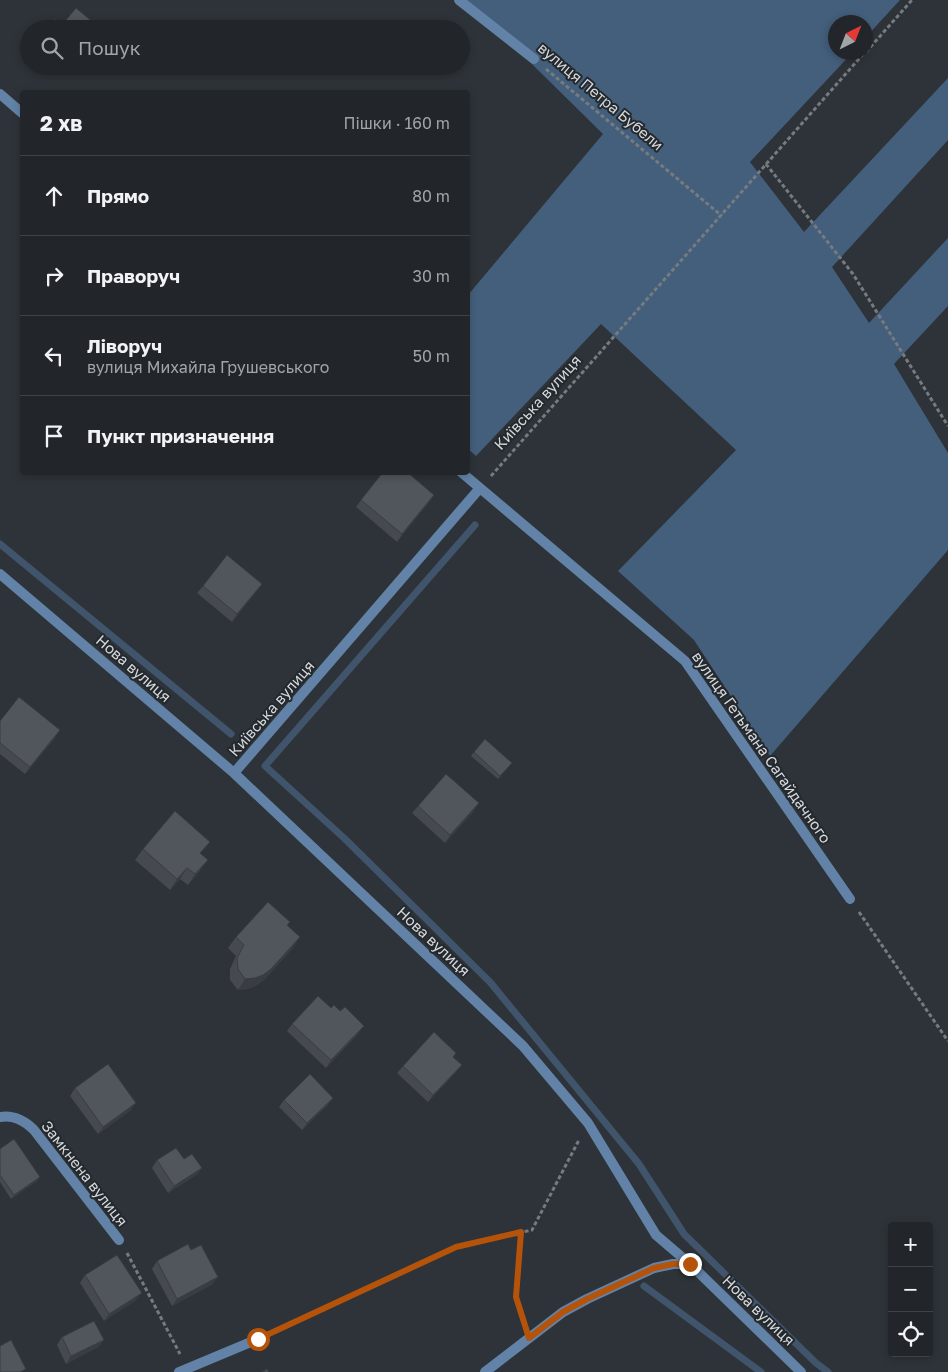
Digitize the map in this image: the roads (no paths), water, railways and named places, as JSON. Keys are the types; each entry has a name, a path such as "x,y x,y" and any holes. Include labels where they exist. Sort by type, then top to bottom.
{"street":[{"name":"вулиця Петра Бубели","path":"459,0 534,59"},
{"path":"0,94 20,111"},
{"name":"вулиця Гетьмана Сагайдачного","path":"465,475 685,661 850,899"},
{"name":"Київська вулиця","path":"234,774 480,488"},
{"name":"Нова вулиця","path":"0,574 234,774 523,1046 588,1123 656,1235 690,1264 801,1372"},
{"name":"Замкнена вулиця","path":"0,1118 9,1116 26,1122 34,1130 119,1240"},
{"path":"485,1372 563,1312 595,1295 654,1268 673,1264 690,1264"},
{"path":"183,1370 258,1339"}],"waterway":[{"path":"475,525 265,766 344,838 490,982 639,1164 684,1234 816,1363 828,1372"},
{"path":"0,544 231,734"},
{"path":"644,1286 761,1372"}]}
